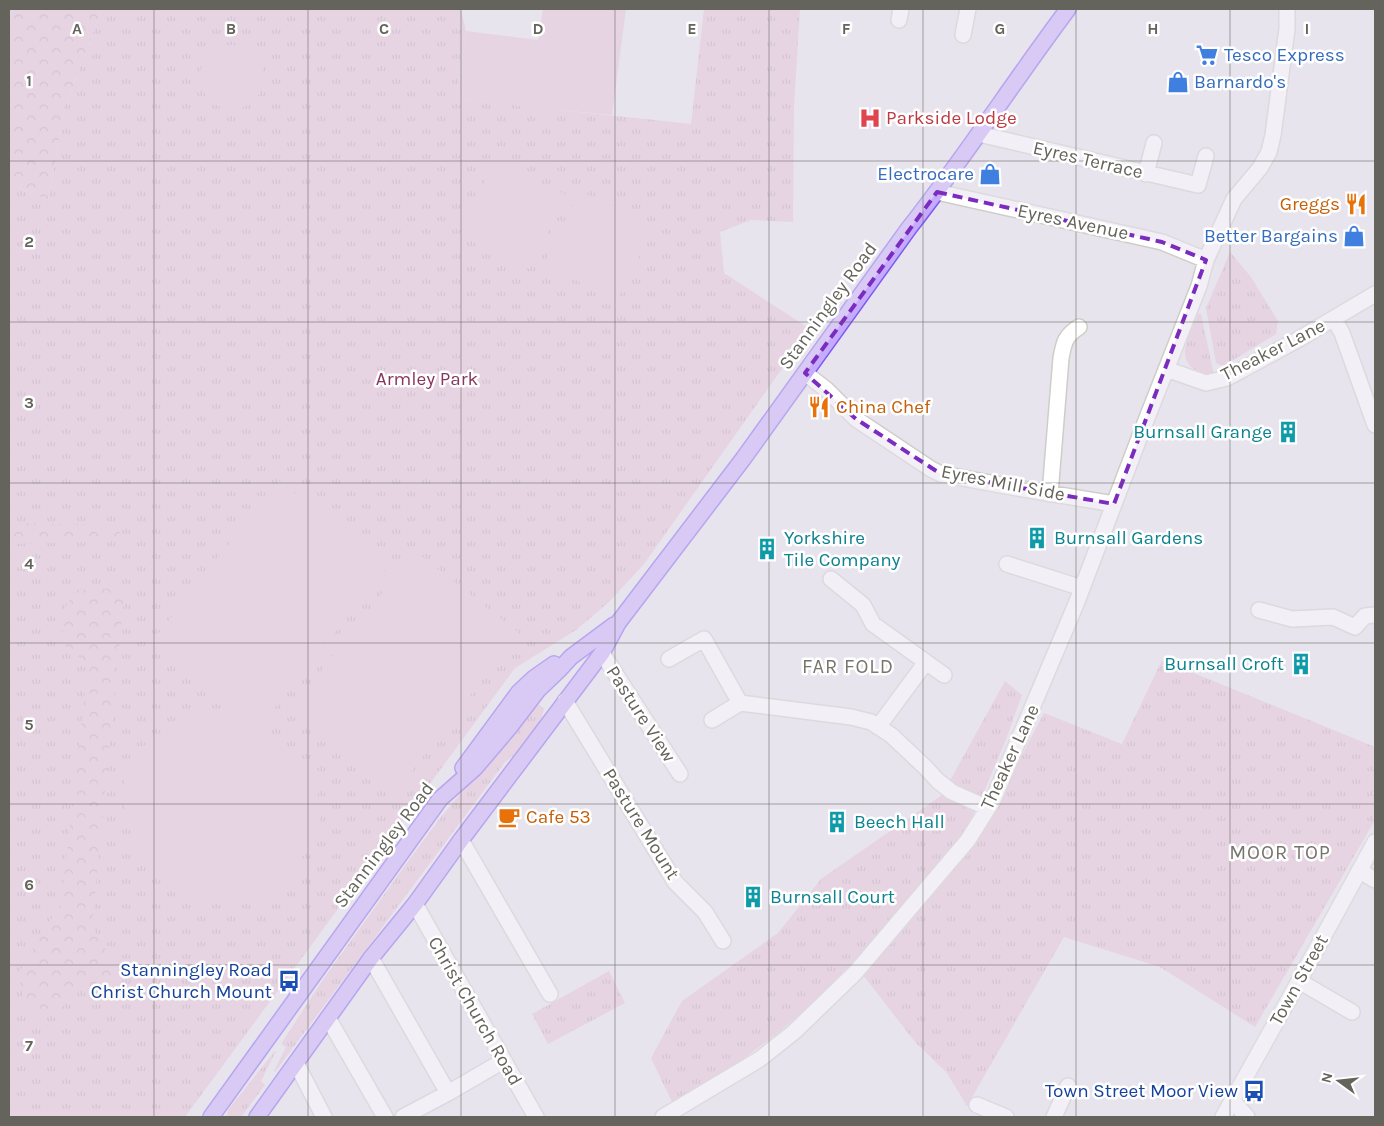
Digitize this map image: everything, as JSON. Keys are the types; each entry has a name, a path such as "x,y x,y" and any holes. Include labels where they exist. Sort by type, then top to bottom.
{"main road":[{"name":"Stanningley Road","path":"257,1117 371,958 415,904 602,653 618,623 737,467 909,228 938,192 1068,9"},
{"name":"Stanningley Road","path":"212,1117 440,799 475,768 538,690 571,657 618,623"}],"street":[{"path":"963,35 968,9"},
{"name":"Theaker Lane","path":"663,1117 760,1059 801,1025 855,973 968,840 993,800 1061,642 1199,286 1206,260 1234,199 1260,168 1269,152 1286,39 1287,9"},
{"name":"Eyres Terrace","path":"979,134 1198,185 1206,156"},
{"path":"1146,174 1154,143"},
{"name":"Eyres Avenue","path":"938,192 1162,242 1206,260"},
{"name":"Theaker Lane","path":"1166,369 1206,383 1226,378 1283,348 1375,294"},
{"path":"1334,319 1342,334 1375,425"},
{"path":"1050,494 1061,358 1064,343 1070,333 1079,327"},
{"name":"Eyres Mill Side","path":"805,373 827,390 856,419 930,469 952,477 1114,504"},
{"path":"1007,564 1082,588"},
{"path":"832,579 863,605 872,624 944,675"},
{"path":"1259,610 1292,619 1333,616 1355,627 1365,616 1375,615"},
{"path":"669,659 704,639 740,703"},
{"name":"Pasture View","path":"602,653 680,774"},
{"path":"878,727 926,662"},
{"name":"Pasture Mount","path":"565,701 675,882 705,912 723,941"},
{"path":"712,720 740,703 851,717 870,722 891,734 938,781 952,792 988,808"},
{"path":"461,840 550,994"},
{"name":"Town Street","path":"1223,1117 1375,842"},
{"path":"1360,871 1375,880"},
{"name":"Christ Church Road","path":"415,904 536,1117"},
{"path":"371,958 448,1093"},
{"path":"1299,982 1352,1012"},
{"path":"328,1018 385,1117"},
{"path":"403,1117 503,1061"},
{"path":"296,1063 324,1117"},
{"path":"1054,1117 1068,1086"},
{"path":"1232,1100 1248,1117"},
{"path":"977,1105 1006,1117"}],"highlighted area":[{"path":"937,192 1162,242 1206,260 1114,504 941,474 856,419 805,373"}],"green space":[{"path":"9,9 102,9 66,104 48,200 9,183"},
{"name":"Armley Park","path":"102,9 461,9 466,31 457,98 691,124 704,9 800,9 794,107 793,222 751,220 720,232 724,273 810,329 644,564 609,602 576,630 515,668 185,1117 9,1117 9,183 48,200 66,104"},
{"path":"543,9 626,9 612,115 457,98 466,31 538,40"},
{"path":"226,45 238,45 255,54 262,65 264,77 262,89 255,100 238,109 226,109 214,104 205,95 200,83 200,71 205,59 214,50"},
{"path":"535,112 554,114 553,123 535,122"},
{"path":"494,161 566,195 530,269 459,235"},
{"path":"580,191 654,227 617,301 544,264"},
{"path":"1230,252 1251,277 1278,321 1276,334 1225,365 1220,365 1216,363 1206,308"},
{"path":"1198,314 1201,314 1214,375 1199,372 1191,366 1186,358 1186,343"},
{"path":"279,481 387,567 262,724 154,639"},
{"path":"9,523 120,525 119,541 9,544"},
{"path":"415,551 519,633 394,793 289,712"},
{"path":"125,588 92,926 121,977 82,989 53,1015 27,1011 18,974 61,903 88,664 66,648 60,617 75,590"},
{"path":"1162,660 1375,747 1375,820 1255,1027 1160,967 1064,937 967,1106 947,1073 915,1042 863,975 975,845 1044,713 1122,744"},
{"path":"1005,681 1022,695 1005,742 980,801 964,832 930,876 874,940 812,1004 778,1033 729,1069 672,1102 651,1058 682,1001 778,933 821,879 942,795"},
{"path":"534,704 540,705 544,709 541,720 532,736 521,750 505,762 275,1072 286,1047 281,1044 322,981 441,817"},
{"path":"211,709 239,719 272,737 298,757 317,786 321,817 317,831 293,873 277,891 260,900 233,906 206,901 171,876 136,845 124,812 125,778 141,748 176,721"},
{"path":"609,971 625,1003 548,1044 532,1014"},
{"path":"275,1051 261,1081 265,1085 241,1117 227,1117 228,1110"}],"place":[{"name":"Tesco Express","path":"1207,55"},
{"name":"Barnardo's","path":"1178,82"},
{"name":"Parkside Lodge","path":"870,118"},
{"name":"Electrocare","path":"990,174"},
{"name":"Greggs","path":"1356,204"},
{"name":"Better Bargains","path":"1354,236"},
{"name":"China Chef","path":"819,407"},
{"name":"Burnsall Grange","path":"1288,432"},
{"name":"Burnsall Gardens","path":"1037,538"},
{"name":"Yorkshire Tile Company","path":"767,549"},
{"name":"Burnsall Croft","path":"1301,664"},
{"name":"Cafe 53","path":"509,817"},
{"name":"Beech Hall","path":"837,822"},
{"name":"Burnsall Court","path":"753,897"},
{"name":"Stanningley Road Christ Church Mount","path":"289,981"},
{"name":"Town Street Moor View","path":"1254,1091"}],"district":[{"name":"FAR FOLD","path":"848,666"},
{"name":"MOOR TOP","path":"1280,852"}]}
